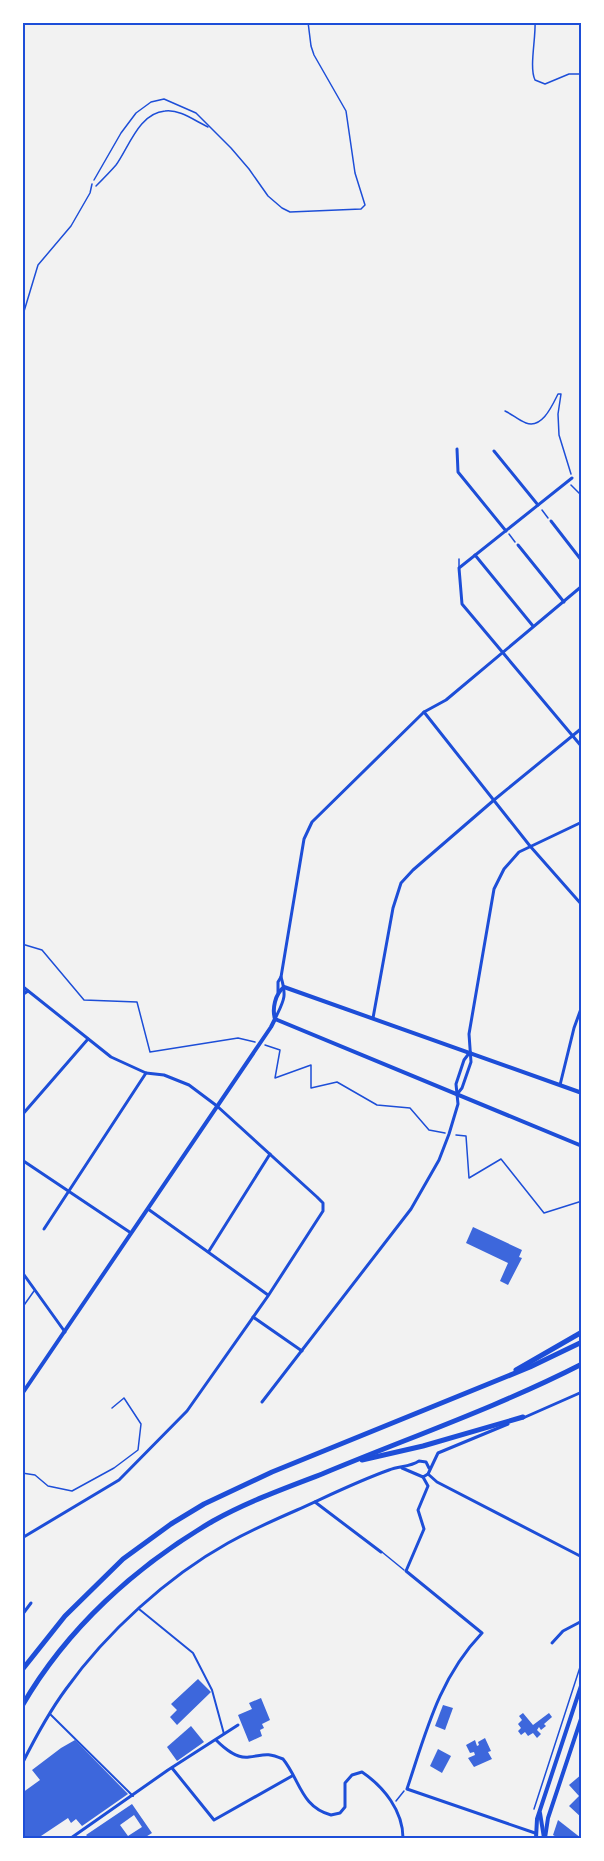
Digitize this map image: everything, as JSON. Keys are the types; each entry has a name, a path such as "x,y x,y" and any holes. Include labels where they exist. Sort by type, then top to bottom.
{"highway":[{"path":"496,1381 582,1332"},
{"path":"22,1670 80,1599 123,1559 204,1504 272,1472 496,1381 582,1341"},
{"path":"22,1706 45,1672 81,1627 115,1592 160,1556 233,1511 525,1391 582,1364"},
{"path":"345,1464 423,1446 523,1417"}],"street":[{"path":"458,449 458,472 506,531"},
{"path":"494,451 540,507"},
{"path":"571,480 540,507 459,568 461,602 582,747"},
{"path":"551,521 582,561"},
{"path":"518,545 564,602"},
{"path":"475,555 533,626"},
{"path":"275,1019 273,1012 278,982 281,976 307,829 322,811 424,712 446,700 582,586"},
{"path":"424,712 530,846 582,904"},
{"path":"373,1018 393,908 401,884 413,870 494,800 582,728"},
{"path":"458,1093 471,1062 470,1034 494,889 505,867 519,852 582,822"},
{"path":"22,1394 275,1019 285,998 281,976"},
{"path":"22,986 111,1057 146,1073 164,1075 189,1085 217,1106 323,1203 323,1211 268,1296 187,1411 119,1480 22,1538"},
{"path":"284,987 582,1093"},
{"path":"278,992 284,987"},
{"path":"22,995 28,991"},
{"path":"560,1084 582,1006"},
{"path":"275,1019 582,1146"},
{"path":"22,1115 88,1039"},
{"path":"262,1402 411,1209 439,1160 449,1134 458,1104 457,1079 464,1060 471,1052"},
{"path":"44,1229 146,1073"},
{"path":"208,1251 270,1154"},
{"path":"22,1160 130,1233"},
{"path":"148,1209 268,1296"},
{"path":"22,1272 65,1332"},
{"path":"253,1317 302,1351"},
{"path":"428,1474 429,1467 438,1453 582,1392"},
{"path":"22,1764 66,1689 97,1650 184,1572 226,1544 262,1525 391,1469 423,1461 429,1467"},
{"path":"414,1465 416,1475"},
{"path":"400,1467 416,1475 428,1474"},
{"path":"428,1474 437,1482 582,1557"},
{"path":"423,1476 428,1486 418,1510 424,1529 406,1571 482,1633 457,1663 439,1695 407,1789 535,1836 540,1813 582,1683"},
{"path":"315,1502 381,1552"},
{"path":"22,1615 31,1603"},
{"path":"139,1610 193,1653 212,1690 224,1734"},
{"path":"552,1644 563,1631 582,1620"},
{"path":"50,1714 133,1796"},
{"path":"545,1839 548,1818 582,1716"},
{"path":"71,1839 238,1725"},
{"path":"216,1740 227,1751 247,1758 262,1753 280,1758 297,1780 310,1804 327,1814 336,1815 344,1810 345,1783 352,1775 359,1772 365,1774 394,1804 400,1818 403,1839"},
{"path":"172,1768 214,1820 292,1776"},
{"path":"540,1813 545,1839"}],"lane":[{"path":"22,318 38,265 71,226 90,193 92,184"},
{"path":"459,559 459,568"},
{"path":"22,1308 35,1290"},
{"path":"381,1552 406,1571"}],"path":[{"path":"92,184 95,174 136,113 151,102 164,99 196,113 249,168 268,195 290,212 361,209 365,205 356,173 346,111 314,55 308,22"},
{"path":"535,22 536,39 532,73 535,80 545,84 569,74 582,74"},
{"path":"90,193 116,165 144,121 153,114 165,110 180,113 209,128"},
{"path":"505,411 528,424 537,423 543,418 558,394 562,395 558,414 559,435 572,488 582,496"},
{"path":"540,507 551,521"},
{"path":"509,535 518,545"},
{"path":"22,944 42,950 84,1000 137,1002 150,1052"},
{"path":"337,1082 377,1106 410,1108 429,1130 466,1136 469,1178 501,1159 544,1213 582,1201"},
{"path":"22,1473 34,1475 48,1486 72,1491 114,1468 138,1450 141,1424 124,1398 112,1408"},
{"path":"533,1812 582,1661"},
{"path":"394,1804 402,1791 407,1789"}],"building":[{"path":"473,1227 522,1250 519,1257 522,1258 508,1285 500,1281 508,1263 466,1243"},
{"path":"198,1679 211,1692 177,1725 170,1717 177,1710 171,1704"},
{"path":"261,1698 270,1720 262,1724 264,1728 260,1730 262,1736 249,1742 238,1715 252,1709 249,1703"},
{"path":"443,1705 453,1708 445,1730 435,1726"},
{"path":"523,1713 533,1725 549,1713 552,1717 541,1730 539,1727 537,1730 541,1734 537,1738 533,1733 528,1736 525,1732 521,1735 518,1731 521,1728 518,1724 522,1720 519,1716"},
{"path":"191,1726 204,1742 177,1761 167,1747"},
{"path":"485,1738 492,1759 474,1767 468,1758 475,1755 474,1752 470,1753 466,1745 475,1740 477,1746 478,1742"},
{"path":"75,1740 128,1794 82,1826 76,1819 71,1823 68,1818 38,1838 25,1838 22,1835 22,1793 40,1780 32,1770"},
{"path":"438,1749 451,1756 442,1773 430,1766"},
{"path":"582,1774 582,1818 569,1806 579,1796 569,1785"},
{"path":"132,1804 152,1833 144,1838 89,1838 86,1835","holes":["134,1815 142,1827 128,1836 120,1825"]},
{"path":"558,1820 581,1838 558,1838 553,1835"}]}
